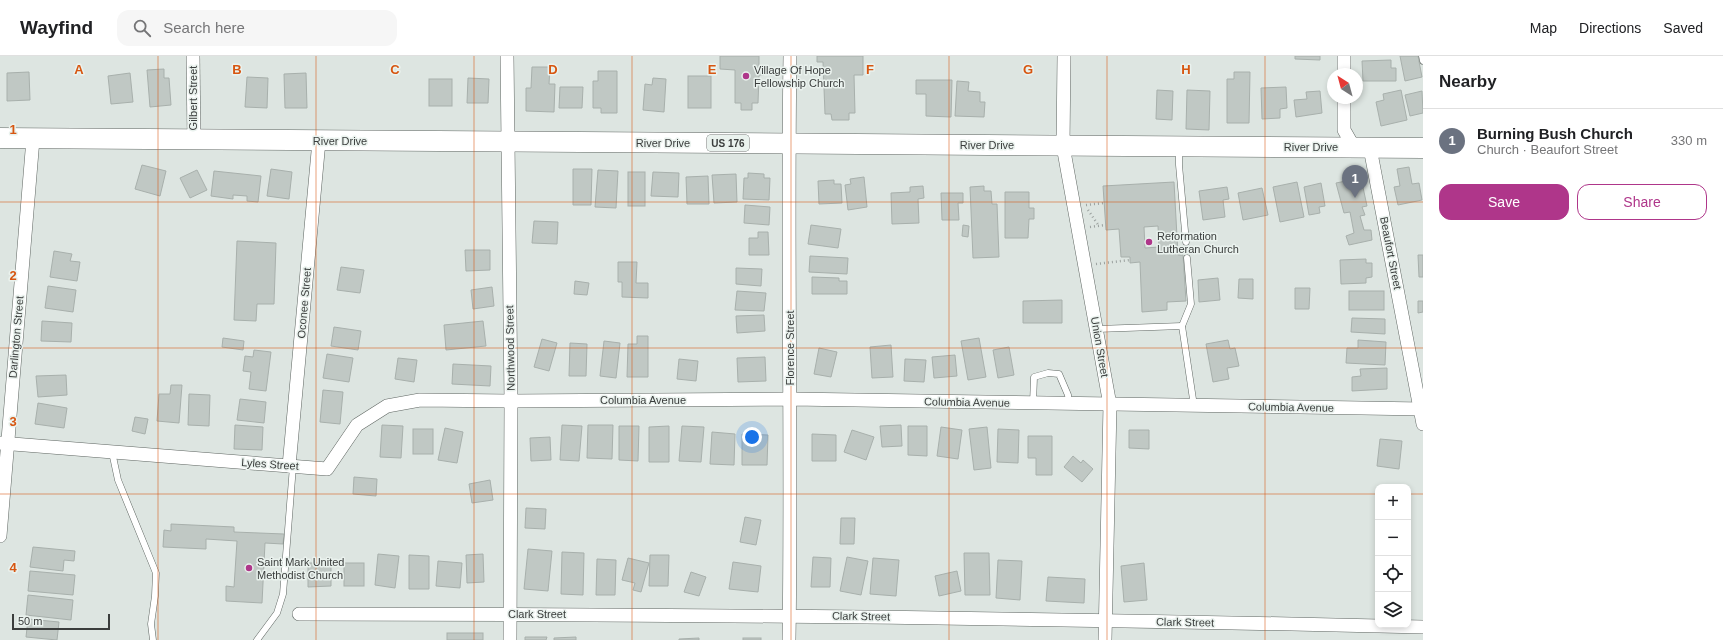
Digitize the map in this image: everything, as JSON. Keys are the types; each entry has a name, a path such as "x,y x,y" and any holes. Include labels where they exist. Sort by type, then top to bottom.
{"main road":[{"name":"River Drive","path":"0,138 1423,148"}],"street":[{"name":"Gilbert Street","path":"193,56 194,140"},
{"name":"Northwood Street","path":"507,56 511,401 510,640"},
{"name":"Florence Street","path":"789,640 791,399 789,144 790,56"},
{"name":"Union Street","path":"1064,56 1063,146 1110,405 1105,640"},
{"path":"1344,56 1344,68"},
{"path":"1344,104 1344,130 1352,144 1370,148"},
{"name":"Darlington Street","path":"0,536 4,444 33,139"},
{"name":"Oconee Street","path":"291,466 319,141"},
{"name":"Beaufort Street","path":"1370,148 1422,409 1423,424"},
{"name":"Columbia Avenue","path":"511,401 791,399 1422,409"},
{"name":"Lyles Street","path":"4,444 327,469 357,425 387,406 420,400 511,401"},
{"name":"Clark Street","path":"299,614 789,615 1105,620 1423,628"},
{"path":"1423,634 1423,640"}],"lane":[{"path":"1422,56 1423,61"},
{"path":"1179,146 1179,165 1186,242"},
{"path":"1187,258 1191,304 1182,326 1194,406"},
{"path":"1096,329 1182,326"},
{"path":"1033,404 1034,378 1048,373 1059,374 1068,395 1069,404"},
{"path":"112,452 118,480 156,573 155,596 151,624 153,640"},
{"path":"257,640 277,613 283,594 286,576 291,466"}],"path":[{"path":"1099,226 1085,205 1104,203"},
{"path":"1089,228 1106,225"},
{"path":"1095,264 1130,260"}],"building":[{"path":"720,56 759,56 759,66 764,66 764,75 759,75 758,103 752,103 752,110 741,110 741,103 735,103 735,70 720,69"},
{"path":"817,56 863,56 863,75 854,75 855,113 849,113 849,120 832,120 831,114 825,114 823,62 817,62"},
{"path":"1295,56 1320,56 1320,60 1295,59"},
{"path":"1400,56 1418,56 1422,77 1405,81"},
{"path":"1391,60 1391,68 1396,68 1396,81 1363,81 1362,61"},
{"path":"532,67 550,67 549,84 555,84 554,112 526,111 526,88 531,88"},
{"path":"164,69 164,78 169,78 171,105 150,107 147,70"},
{"path":"598,71 617,71 617,113 601,113 601,108 593,108 593,81 598,81"},
{"path":"29,72 30,100 7,101 7,73"},
{"path":"1234,72 1250,72 1249,123 1227,123 1227,79 1234,79"},
{"path":"130,73 133,102 111,104 108,76"},
{"path":"306,73 307,108 285,108 284,74"},
{"path":"688,76 711,76 711,108 688,108"},
{"path":"247,77 268,78 267,108 245,107"},
{"path":"468,78 489,79 488,103 467,103"},
{"path":"653,78 666,79 664,112 643,110 645,84 652,85"},
{"path":"429,79 452,79 452,106 429,106"},
{"path":"916,80 952,80 951,117 926,116 926,94 916,94"},
{"path":"957,81 969,82 968,91 980,92 980,102 985,102 984,117 955,116"},
{"path":"560,87 583,87 582,108 559,108"},
{"path":"1286,87 1287,108 1280,109 1280,118 1262,119 1261,88"},
{"path":"1157,90 1173,91 1172,120 1156,119"},
{"path":"1187,90 1210,91 1209,130 1186,129"},
{"path":"1401,90 1407,120 1381,126 1376,102 1384,100 1383,94"},
{"path":"1320,91 1322,113 1296,117 1294,100 1307,99 1306,92"},
{"path":"1422,91 1423,113 1410,116 1405,95"},
{"path":"142,165 166,171 160,196 135,189"},
{"path":"1409,167 1412,184 1419,183 1422,200 1398,205 1394,187 1400,186 1397,169"},
{"path":"271,169 292,172 289,199 267,196"},
{"path":"573,169 592,169 591,205 573,205"},
{"path":"197,170 207,190 190,198 180,178"},
{"path":"598,170 618,171 616,208 595,207"},
{"path":"214,171 261,176 258,202 247,201 247,196 233,195 233,199 211,196"},
{"path":"628,172 645,172 645,206 628,206"},
{"path":"653,172 679,173 678,197 651,196"},
{"path":"748,173 764,174 764,178 770,178 769,200 743,199 744,178 748,178"},
{"path":"736,174 737,202 714,203 712,175"},
{"path":"708,176 709,204 687,204 686,177"},
{"path":"864,177 867,207 848,210 845,185 851,184 850,179"},
{"path":"1361,178 1367,206 1362,207 1365,215 1360,216 1364,230 1371,230 1372,240 1349,245 1346,236 1354,233 1350,212 1344,213 1336,183"},
{"path":"834,180 834,184 841,184 842,203 819,204 818,181"},
{"name":"Reformation Lutheran Church","path":"1174,182 1178,255 1183,255 1186,301 1167,302 1167,310 1142,312 1140,262 1130,263 1130,257 1121,257 1119,229 1106,230 1103,186","holes":["1158,226 1159,247 1145,248 1144,227"]},
{"path":"1297,182 1304,217 1280,222 1273,187"},
{"path":"1321,183 1325,206 1319,207 1320,213 1309,215 1304,187"},
{"path":"923,186 924,198 918,199 919,223 892,224 891,193 910,192 910,187"},
{"path":"984,186 984,191 991,191 992,204 997,204 999,257 973,258 970,187"},
{"path":"1227,187 1229,199 1223,200 1225,217 1203,220 1199,191"},
{"path":"1262,188 1268,215 1243,220 1238,193"},
{"path":"1005,192 1029,192 1029,208 1034,208 1034,219 1029,219 1028,238 1005,238"},
{"path":"941,193 963,193 963,203 958,203 959,220 942,220"},
{"path":"745,205 770,207 769,225 744,223"},
{"path":"534,221 558,222 557,244 532,243"},
{"path":"811,225 841,229 838,248 808,244"},
{"path":"963,225 969,226 968,237 962,236"},
{"path":"758,232 768,232 769,255 749,255 749,238 758,238"},
{"path":"237,241 276,243 274,304 257,304 256,321 234,320"},
{"path":"465,250 490,250 490,270 466,271"},
{"path":"54,251 72,254 70,261 80,262 77,281 50,277"},
{"path":"1418,255 1423,255 1423,277 1419,277"},
{"path":"810,256 848,258 847,274 809,272"},
{"path":"1366,259 1366,263 1372,263 1372,277 1366,278 1366,283 1341,284 1340,260"},
{"path":"618,262 637,262 636,283 648,283 648,298 622,297 622,282 618,282"},
{"path":"341,267 364,270 360,293 337,290"},
{"path":"736,268 762,269 761,286 736,284"},
{"path":"812,277 839,278 839,281 847,281 847,294 812,294"},
{"path":"1218,278 1220,300 1199,302 1198,280"},
{"path":"1239,279 1253,279 1253,299 1238,298"},
{"path":"575,281 589,283 587,295 574,294"},
{"path":"48,286 76,290 73,312 45,308"},
{"path":"492,287 494,306 473,309 471,290"},
{"path":"1295,288 1310,288 1309,309 1295,309"},
{"path":"737,291 766,293 764,311 735,310"},
{"path":"1349,291 1384,291 1384,310 1349,310"},
{"path":"1062,300 1062,323 1023,323 1023,301"},
{"path":"1418,301 1423,301 1423,312 1418,313"},
{"path":"764,315 765,331 737,333 736,316"},
{"path":"1352,318 1385,319 1385,334 1351,332"},
{"path":"42,321 72,323 71,342 41,341"},
{"path":"483,321 486,346 446,350 444,325"},
{"path":"334,327 361,331 358,350 331,346"},
{"path":"637,336 648,336 648,377 627,377 628,344 637,344"},
{"path":"223,338 244,341 243,350 222,347"},
{"path":"979,338 986,377 968,380 961,341"},
{"path":"542,339 557,343 549,371 534,367"},
{"path":"1228,340 1230,349 1235,348 1239,366 1227,368 1229,379 1213,382 1206,344"},
{"path":"1358,340 1386,342 1385,365 1346,363 1347,348 1358,348"},
{"path":"604,341 620,343 616,378 600,376"},
{"path":"570,343 587,344 586,376 569,376"},
{"path":"891,345 893,377 872,378 870,347"},
{"path":"1009,347 1014,375 998,378 993,350"},
{"path":"819,348 837,352 831,377 814,374"},
{"path":"254,350 271,352 266,391 249,389 251,372 243,371 245,356 253,357"},
{"path":"327,354 353,358 349,382 323,378"},
{"path":"955,355 957,376 934,378 932,357"},
{"path":"765,357 766,381 738,382 737,358"},
{"path":"398,358 417,360 414,382 395,379"},
{"path":"679,359 698,361 696,381 677,379"},
{"path":"905,359 926,360 924,382 904,381"},
{"path":"453,364 491,366 490,386 452,384"},
{"path":"1387,368 1387,389 1352,391 1352,377 1361,376 1360,369"},
{"path":"66,375 67,395 38,397 36,376"},
{"path":"171,385 182,385 179,423 157,421 159,394 170,394"},
{"path":"323,390 343,392 340,424 320,422"},
{"path":"189,394 210,395 209,426 188,425"},
{"path":"240,399 266,402 264,423 237,420"},
{"path":"38,403 67,408 64,428 35,424"},
{"path":"135,417 148,419 145,434 132,431"},
{"path":"235,425 263,427 262,450 234,449"},
{"path":"382,425 403,426 401,458 380,457"},
{"path":"562,425 582,426 579,461 560,460"},
{"path":"588,425 613,425 612,459 587,458"},
{"path":"901,425 902,446 882,447 880,426"},
{"path":"619,426 639,426 638,461 619,460"},
{"path":"669,426 669,462 649,462 649,427"},
{"path":"682,426 704,427 701,462 679,461"},
{"path":"908,426 927,426 927,456 908,455"},
{"path":"941,427 962,430 958,459 937,456"},
{"path":"987,427 991,468 974,470 969,429"},
{"path":"445,428 463,432 457,463 438,460"},
{"path":"413,429 433,429 433,454 413,454"},
{"path":"998,429 1019,430 1018,463 997,462"},
{"path":"852,430 874,437 866,460 844,452"},
{"path":"1129,430 1149,430 1149,449 1129,448"},
{"path":"712,432 735,434 734,465 710,464"},
{"path":"742,434 768,435 767,465 742,465"},
{"path":"812,434 836,435 836,461 812,461"},
{"path":"1028,436 1052,436 1052,475 1036,475 1036,458 1028,458"},
{"path":"550,437 551,460 531,461 530,438"},
{"path":"1380,439 1402,441 1399,469 1377,466"},
{"path":"1073,456 1081,463 1083,460 1093,469 1082,482 1064,467"},
{"path":"354,477 377,479 376,496 353,494"},
{"path":"490,480 493,500 472,503 469,484"},
{"path":"526,508 546,509 545,529 525,528"},
{"path":"745,517 761,520 756,545 740,542"},
{"path":"841,518 855,518 854,544 840,544"},
{"name":"Saint Mark United Methodist Church","path":"171,524 234,527 234,532 284,534 283,544 265,543 262,603 226,601 226,586 234,587 237,541 206,539 206,549 163,547 164,530 171,531"},
{"path":"33,547 75,551 74,561 64,560 63,571 30,567"},
{"path":"528,549 552,551 548,591 524,589"},
{"path":"562,552 584,553 583,595 561,594"},
{"path":"964,553 989,553 990,595 965,595"},
{"path":"378,554 399,556 395,588 375,585"},
{"path":"483,554 484,582 467,583 466,555"},
{"path":"409,555 429,556 429,589 409,589"},
{"path":"650,555 669,555 668,586 649,586"},
{"path":"813,557 831,558 830,587 811,587"},
{"path":"847,557 868,561 861,595 840,591"},
{"path":"628,558 649,563 641,592 633,590 635,583 622,580"},
{"path":"873,558 899,560 896,596 870,594"},
{"path":"597,559 616,560 615,595 596,595"},
{"path":"998,560 1022,561 1020,600 996,598"},
{"path":"438,561 462,563 460,588 436,586"},
{"path":"733,562 761,566 758,592 729,589"},
{"path":"308,563 331,563 331,586 308,587"},
{"path":"344,563 364,563 364,586 344,586"},
{"path":"1144,563 1147,600 1124,602 1121,566"},
{"path":"30,571 75,575 73,595 28,591"},
{"path":"957,571 961,591 939,596 935,576"},
{"path":"691,572 706,577 699,596 684,592"},
{"path":"1048,577 1085,579 1084,603 1046,601"},
{"path":"28,595 73,600 71,620 26,615"},
{"path":"28,619 59,622 57,640 26,637"},
{"path":"447,633 483,633 483,640 447,640"},
{"path":"525,637 547,637 546,640 525,640"},
{"path":"576,637 576,640 554,640 554,638"},
{"path":"699,638 699,640 679,640 679,639"},
{"path":"743,638 761,638 761,640 743,640"}],"place":[{"name":"Village Of Hope Fellowship Church","path":"746,76"},
{"name":"Burning Bush Church","path":"1355,198"},
{"name":"Reformation Lutheran Church","path":"1149,242"},
{"name":"Saint Mark United Methodist Church","path":"249,568"}]}
